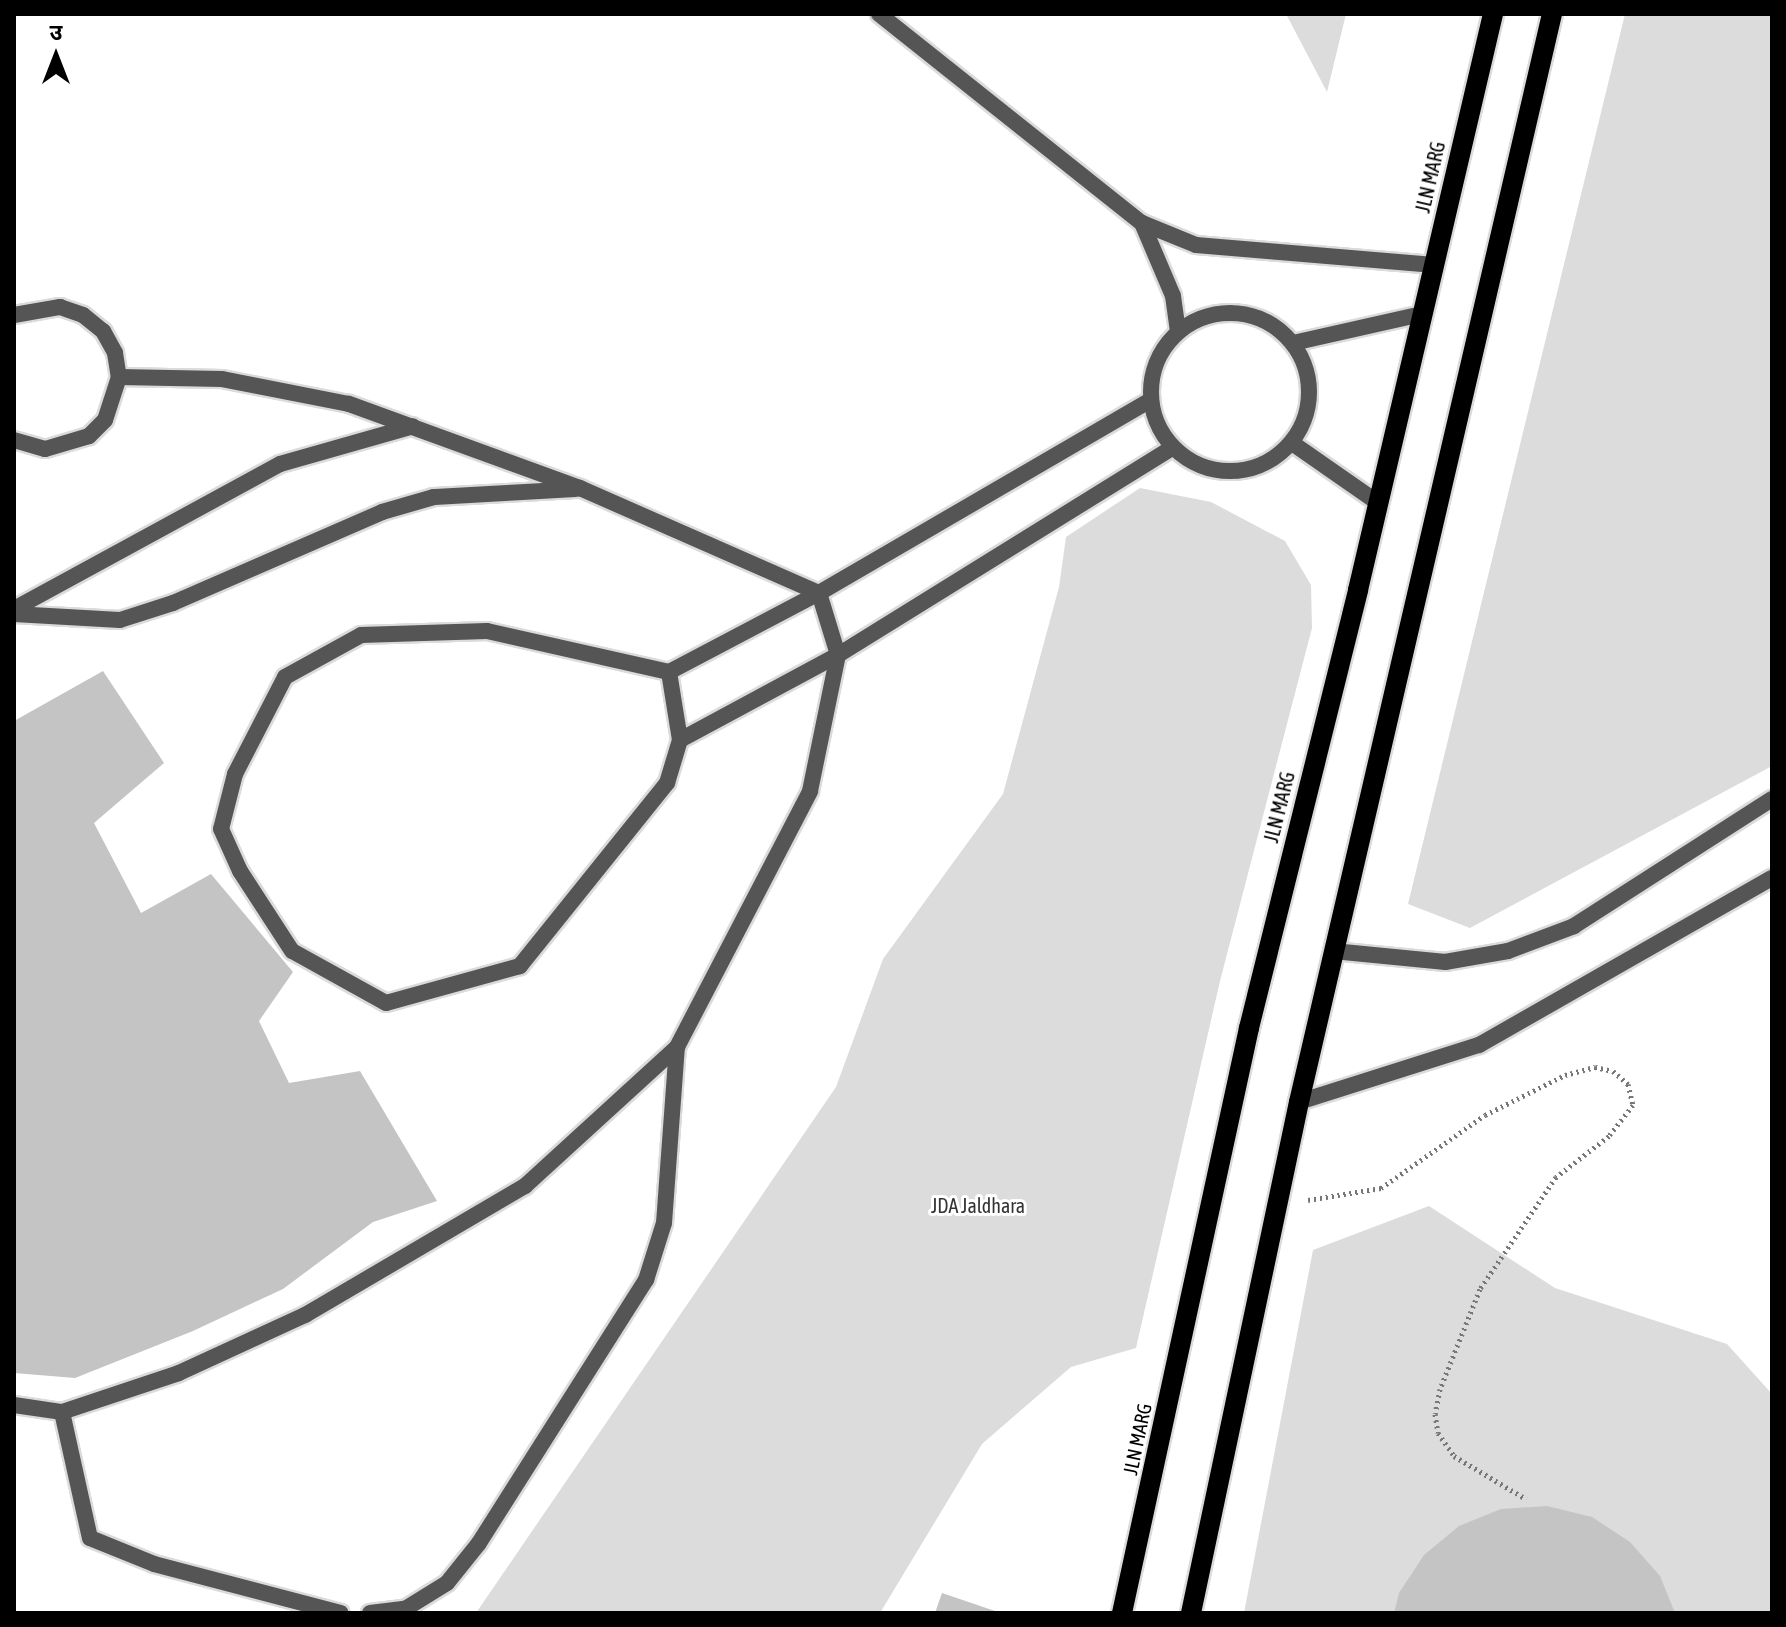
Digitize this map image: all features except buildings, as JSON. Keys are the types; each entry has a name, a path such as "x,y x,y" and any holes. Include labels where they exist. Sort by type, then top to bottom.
{"main road":[{"name":"JLN MARG","path":"1122,1613 1249,1028 1358,590 1493,14"},
{"path":"1191,1613 1355,853 1376,786 1552,14"}],"street":[{"path":"879,14 1142,223 1196,245 1434,265"},
{"path":"1142,223 1173,296 1178,331"},
{"path":"14,315 60,307 83,315 103,331 115,353 119,377 116,400 89,436 45,449 14,440"},
{"path":"1293,343 1422,314"},
{"path":"1252,315 1293,343 1306,366 1311,393 1306,419 1292,443 1272,460 1247,470 1220,471 1194,463 1173,447 1157,425 1151,400 1152,374 1162,351 1178,331 1200,318 1252,315"},
{"path":"14,1405 62,1412 179,1373 305,1315 525,1186 677,1047 810,791 838,655 819,593 580,488 415,425 349,404 222,379 119,377"},
{"path":"669,672 680,740 667,783 520,966 386,1003 292,951 240,871 221,829 235,774 285,677 361,635 487,631 669,672 819,593 1151,400"},
{"path":"14,612 280,464 415,425"},
{"path":"1292,443 1377,502"},
{"path":"680,740 838,655 1173,447"},
{"path":"14,612 120,620 173,603 395,508 434,497 580,488"},
{"path":"1333,951 1445,962 1508,951 1574,926 1772,799"},
{"path":"1299,1102 1479,1045 1772,878"},
{"path":"370,1613 405,1609 447,1583 479,1543 646,1280 664,1223 677,1047"},
{"path":"62,1412 90,1538 154,1564 341,1613"}],"path":[{"path":"1279,1204 1381,1188 1485,1115 1565,1075 1595,1067 1613,1071 1628,1084 1633,1105 1609,1136 1556,1177 1480,1289 1440,1389 1435,1414 1438,1433 1454,1456 1526,1499"}],"green space":[{"path":"1286,14 1346,14 1327,92"},
{"path":"1625,14 1772,14 1772,766 1470,928 1408,904"},
{"name":"JDA Jaldhara","path":"1140,488 1211,502 1285,541 1311,585 1312,628 1220,981 1136,1348 1071,1367 982,1444 880,1613 476,1613 836,1087 883,959 1003,794 1059,587 1066,537"},
{"path":"1429,1206 1555,1288 1727,1344 1772,1394 1772,1613 1244,1613 1313,1250"}]}
